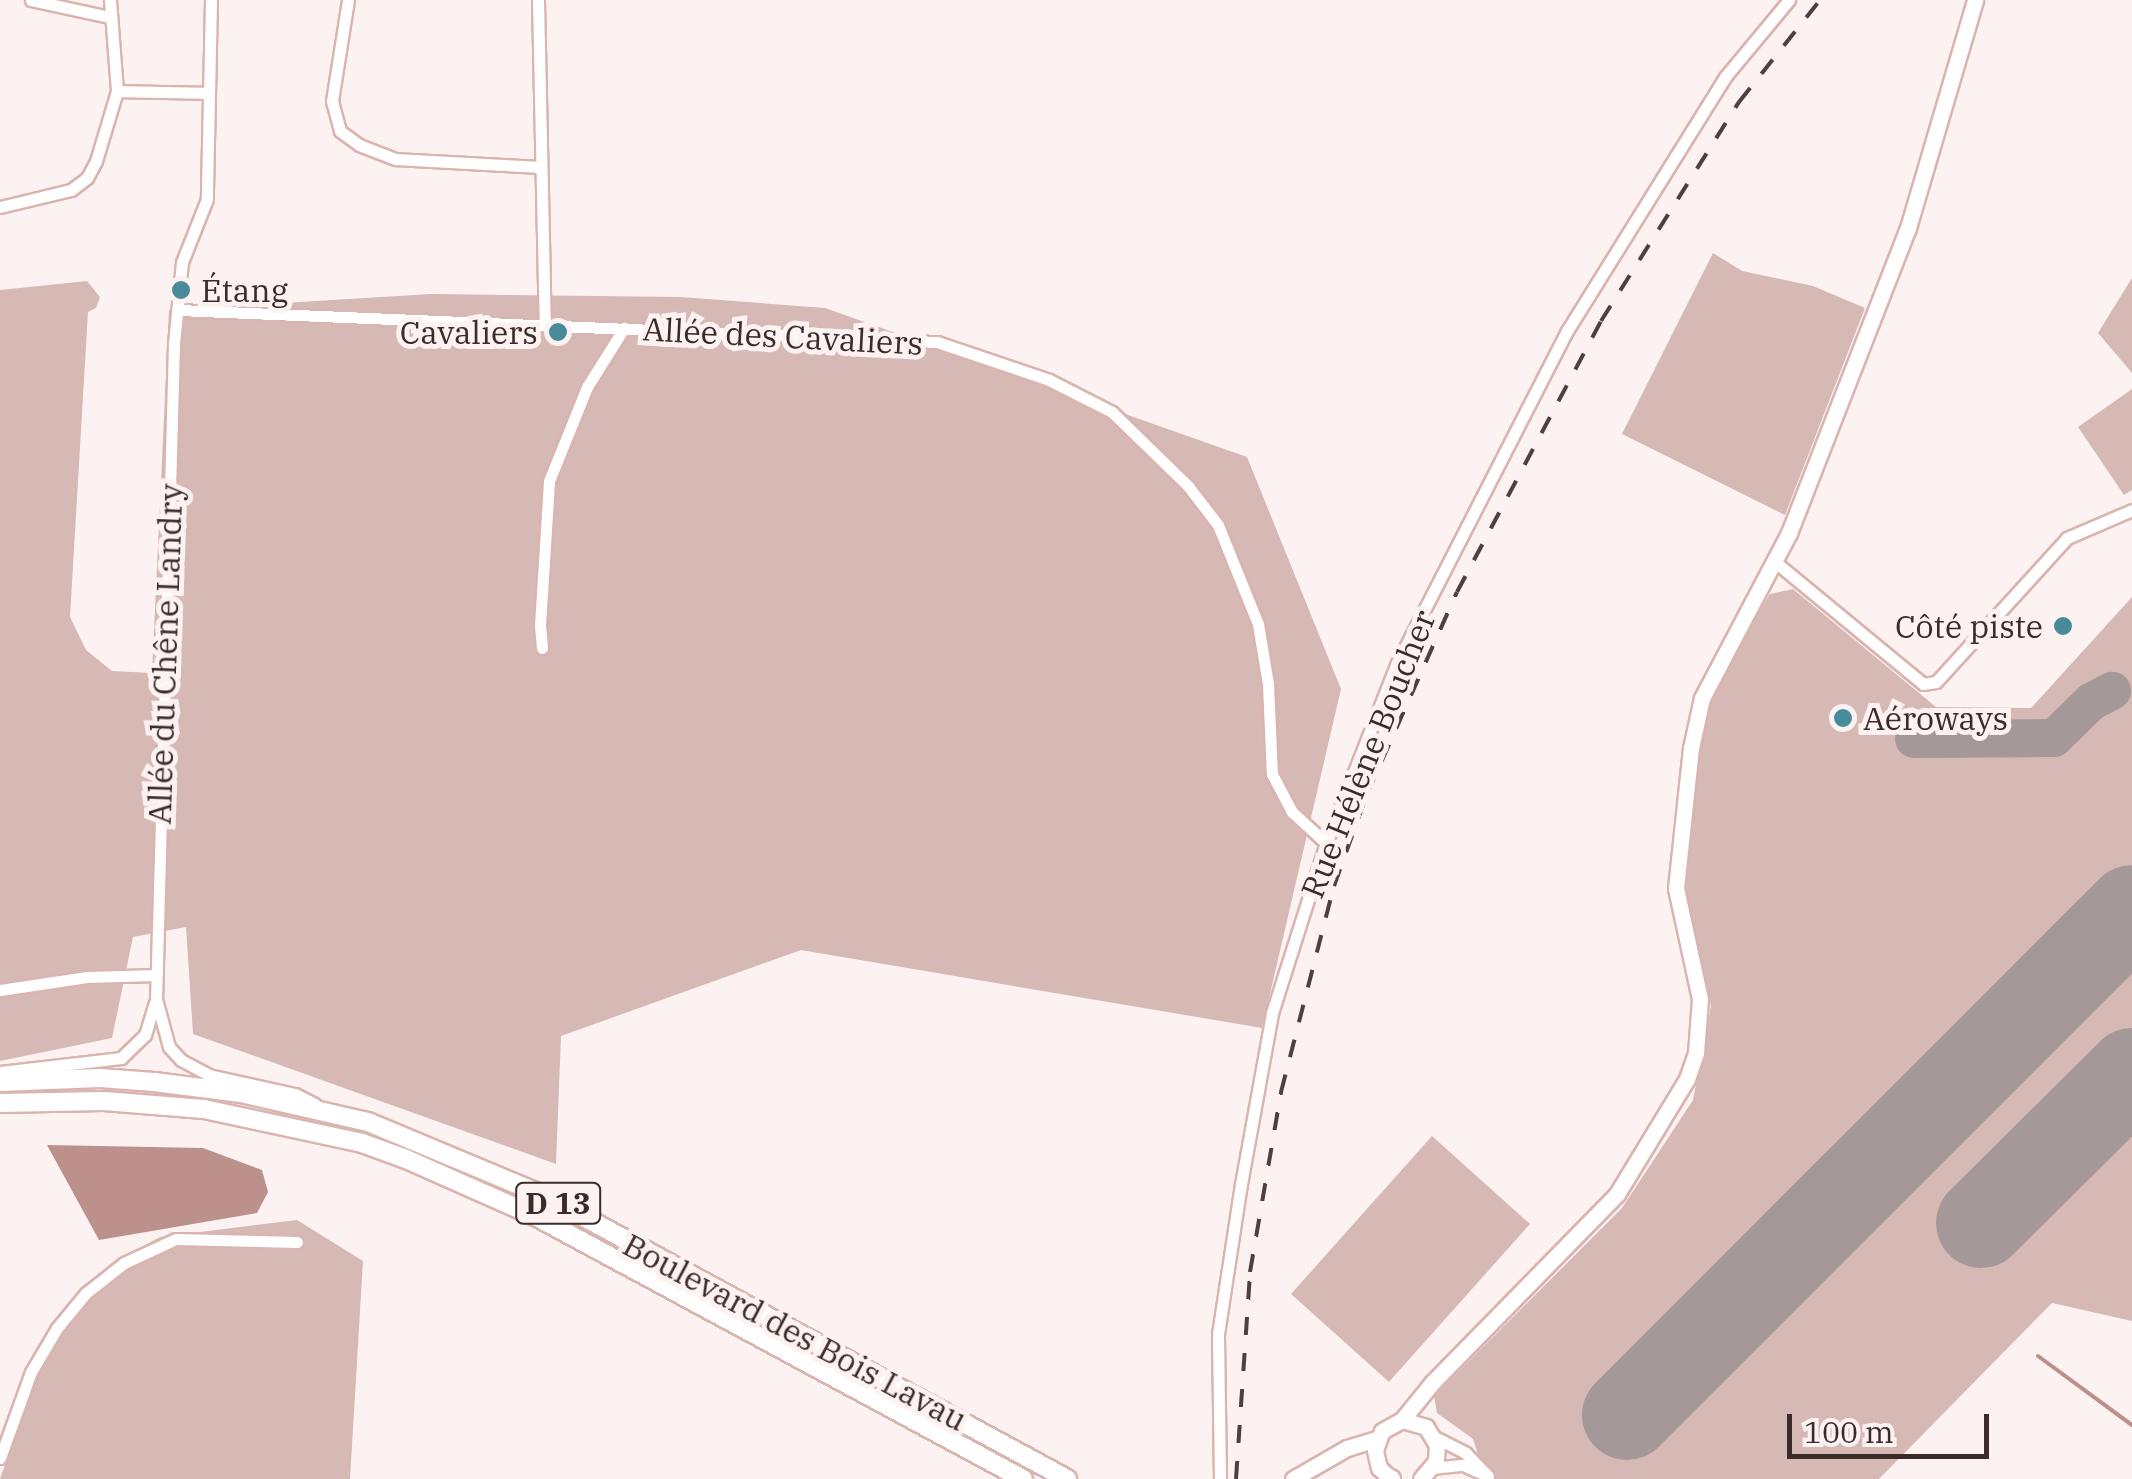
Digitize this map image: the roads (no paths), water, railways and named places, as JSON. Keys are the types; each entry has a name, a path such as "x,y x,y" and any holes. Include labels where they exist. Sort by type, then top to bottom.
{"main road":[{"name":"Boulevard des Bois Lavau","path":"0,1082 100,1078 154,1082 328,1110 458,1156 545,1196 1067,1479"},
{"name":"Boulevard des Bois Lavau","path":"0,1103 104,1101 204,1109 362,1143 406,1159 537,1216 1023,1479"}],"street":[{"path":"30,0 109,17"},
{"path":"0,207 56,195 86,178 117,91 110,0"},
{"name":"Allée du Chêne Landry","path":"210,0 207,198 182,262 178,310 156,999 168,1046 181,1060 208,1075 295,1094 328,1110"},
{"path":"348,0 332,101 340,131 359,145 396,160 539,167"},
{"path":"538,0 539,167 546,324"},
{"name":"Rue Hélène Boucher","path":"1220,1479 1218,1334 1241,1184 1272,1013 1326,843 1397,663 1567,331 1725,77 1789,0"},
{"path":"1293,1479 1378,1438 1389,1425 1402,1420 1617,1194 1686,1079 1696,1053 1700,1023 1696,980 1676,888 1694,726 1716,666 1774,562 1908,228 1976,0"},
{"path":"117,91 209,94"},
{"name":"Allée des Cavaliers","path":"178,310 937,342 1049,380 1112,412 1188,486 1218,525 1258,624 1268,684 1272,774 1292,812 1326,843"},
{"path":"542,648 549,482 586,387 624,328"},
{"path":"1774,562 1923,684 1936,682 2067,538 2132,510"},
{"path":"0,990 87,977 156,975"},
{"name":"Allée du Chêne Landry","path":"0,1072 121,1058 145,1035 156,999"},
{"path":"0,1458 30,1372 57,1328 86,1293 124,1263 176,1239 297,1242"},
{"path":"1425,1394 1430,1432 1438,1453 1427,1474"},
{"path":"1402,1420 1466,1453 1490,1477"},
{"path":"1378,1438 1376,1461 1391,1479"},
{"path":"1332,1457 1376,1461"},
{"path":"1427,1474 1464,1465 1490,1477"}],"waterway":[{"path":"2038,1356 2132,1425"}],"railway":[{"path":"1236,1479 1250,1272 1281,1092 1334,886 1367,794 1457,592 1601,321 1739,102 1820,0"}],"place":[{"name":"Étang","path":"181,290"},
{"name":"Cavaliers","path":"558,332"},
{"name":"Côté piste","path":"2063,626"},
{"name":"Aéroways","path":"1843,718"}]}
